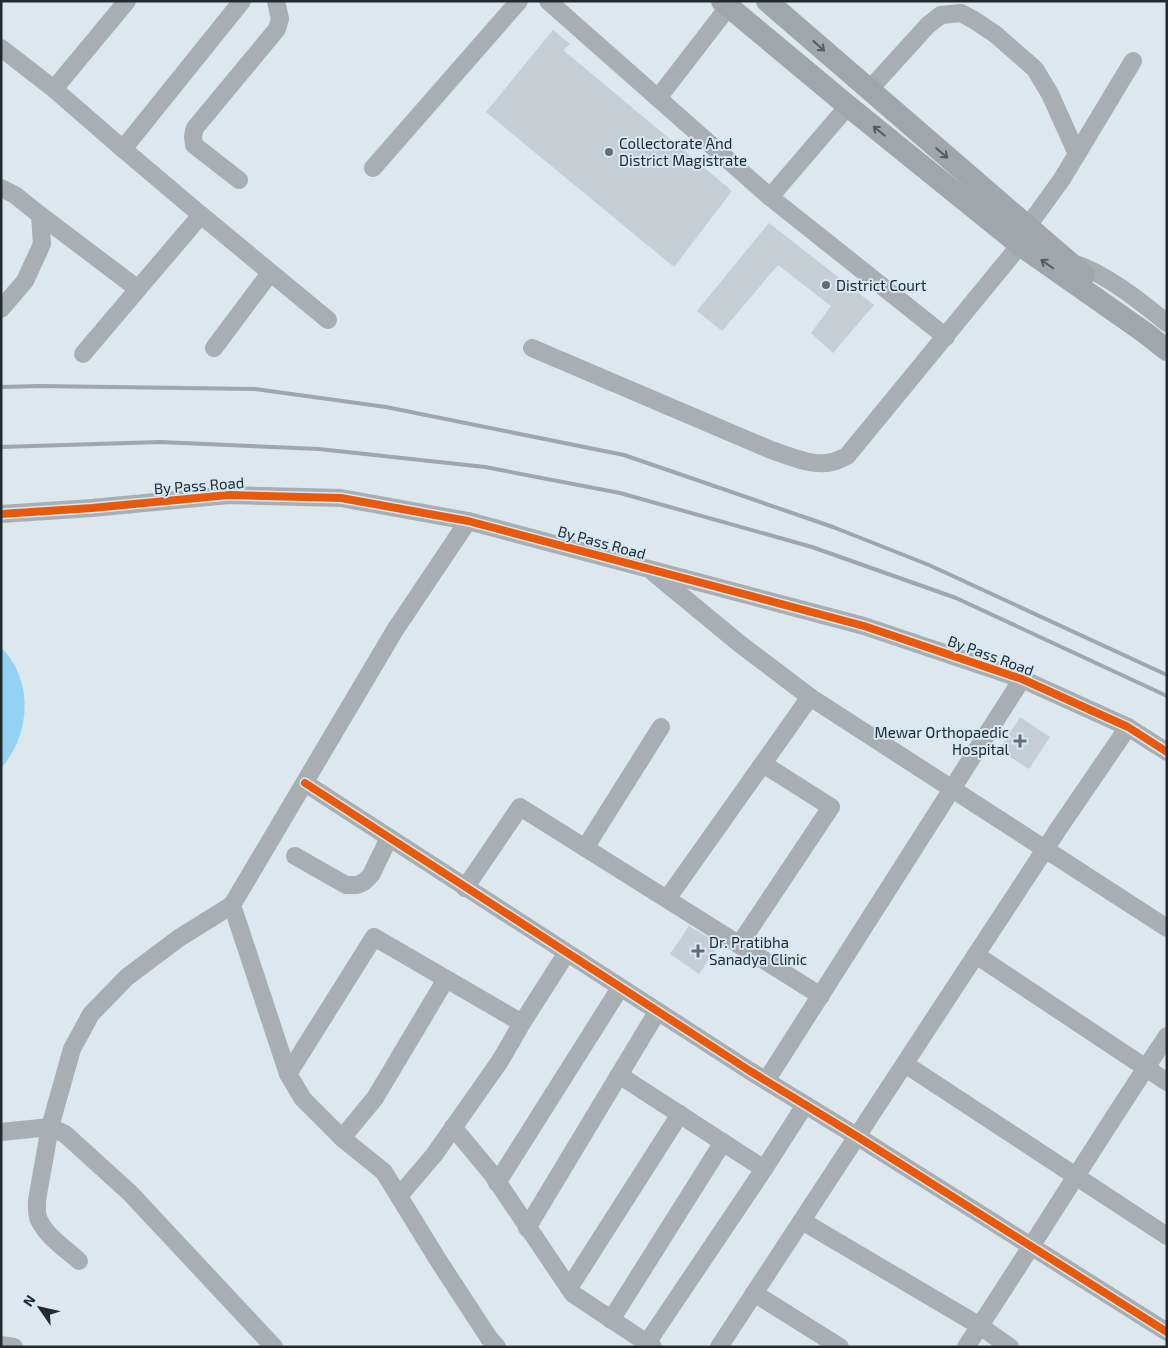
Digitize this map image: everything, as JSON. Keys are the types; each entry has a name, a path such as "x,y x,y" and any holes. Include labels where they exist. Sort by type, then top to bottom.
{"main road":[{"path":"731,5 767,39 848,106 957,180 1084,289 1167,350"},
{"path":"767,39 780,6 869,90 957,180"},
{"path":"1024,236 1070,262 1144,332"}],"street":[{"path":"54,89 127,1"},
{"path":"123,149 242,1"},
{"path":"239,180 194,145 193,136 195,128 277,30 280,18 276,1"},
{"path":"373,168 519,1"},
{"path":"548,1 770,197 946,337"},
{"path":"658,98 731,5"},
{"path":"869,90 928,25 941,15 961,13 995,34 1035,69 1050,94 1078,154"},
{"path":"1,48 54,89 201,215 328,320"},
{"path":"532,348 770,450 798,459 817,462 832,462 847,456 946,337 1024,236 1078,154 1133,61"},
{"path":"770,197 848,106"},
{"path":"1,188 15,195 138,289"},
{"path":"1,309 24,281 42,244 40,215"},
{"path":"84,354 201,215"},
{"path":"1070,262 1099,274 1167,322"},
{"path":"214,348 270,272"},
{"path":"1084,289 1097,307 1167,363"},
{"name":"By Pass Road","path":"1,514 92,508 229,495 341,498 468,520 864,626 1022,679 1128,728 1167,752"},
{"path":"79,1262 46,1230 38,1218 37,1200 50,1127 72,1049 91,1014 127,977 179,938 232,905 395,630 468,520"},
{"path":"649,569 740,644 810,696 1167,928"},
{"path":"766,1081 1022,679"},
{"path":"667,899 810,696"},
{"path":"585,848 661,727"},
{"path":"719,1347 1046,849 1128,728"},
{"path":"739,945 831,806 763,764"},
{"path":"305,783 657,1012 1167,1332"},
{"path":"464,888 520,807 820,996"},
{"path":"295,856 346,885 357,886 371,875 389,838"},
{"path":"232,905 288,1074 303,1099 342,1138 384,1172 438,1260 489,1338 497,1347"},
{"path":"288,1074 374,937 522,1023"},
{"path":"399,1196 434,1155 500,1061 566,954"},
{"path":"976,955 1167,1082"},
{"path":"342,1138 375,1098 446,979"},
{"path":"498,1183 620,988"},
{"path":"528,1228 657,1012"},
{"path":"966,1347 1167,1036"},
{"path":"905,1064 1167,1236"},
{"path":"620,1075 764,1169"},
{"path":"453,1127 498,1183 573,1294 650,1345 806,1105"},
{"path":"569,1288 680,1114"},
{"path":"1,1132 50,1127 66,1134 130,1193 274,1347"},
{"path":"611,1320 723,1142"},
{"path":"802,1221 980,1326 1010,1347"},
{"path":"754,1293 840,1347"},
{"path":"1,1345 14,1347"}],"shaded area":[{"path":"1,647 12,661 19,675 25,708 18,740 1,768"}],"building":[{"name":"Collectorate And District Magistrate","path":"553,30 570,44 563,50 732,191 674,267 486,112"},
{"name":"District Court","path":"769,223 874,305 833,353 811,333 831,306 778,265 722,331 697,311"},
{"path":"1020,717 1050,737 1029,769 999,750"},
{"path":"689,926 719,944 699,974 670,954"}],"railway":[{"path":"1,387 255,389 386,407 624,455 833,527 929,565 1167,675"},
{"path":"1,447 160,442 319,449 485,467 620,493 812,547 956,598 1167,696"}],"cycle path":[{"path":"1,514 92,508 229,495 341,498 468,521 864,626 1022,679 1128,727 1167,752"},
{"path":"305,783 750,1071 1167,1332"}],"place":[{"name":"Collectorate And District Magistrate","path":"609,152"},
{"name":"District Court","path":"826,285"},
{"name":"Mewar Orthopaedic Hospital","path":"1020,741"},
{"name":"Dr. Pratibha Sanadya Clinic","path":"698,951"}]}
